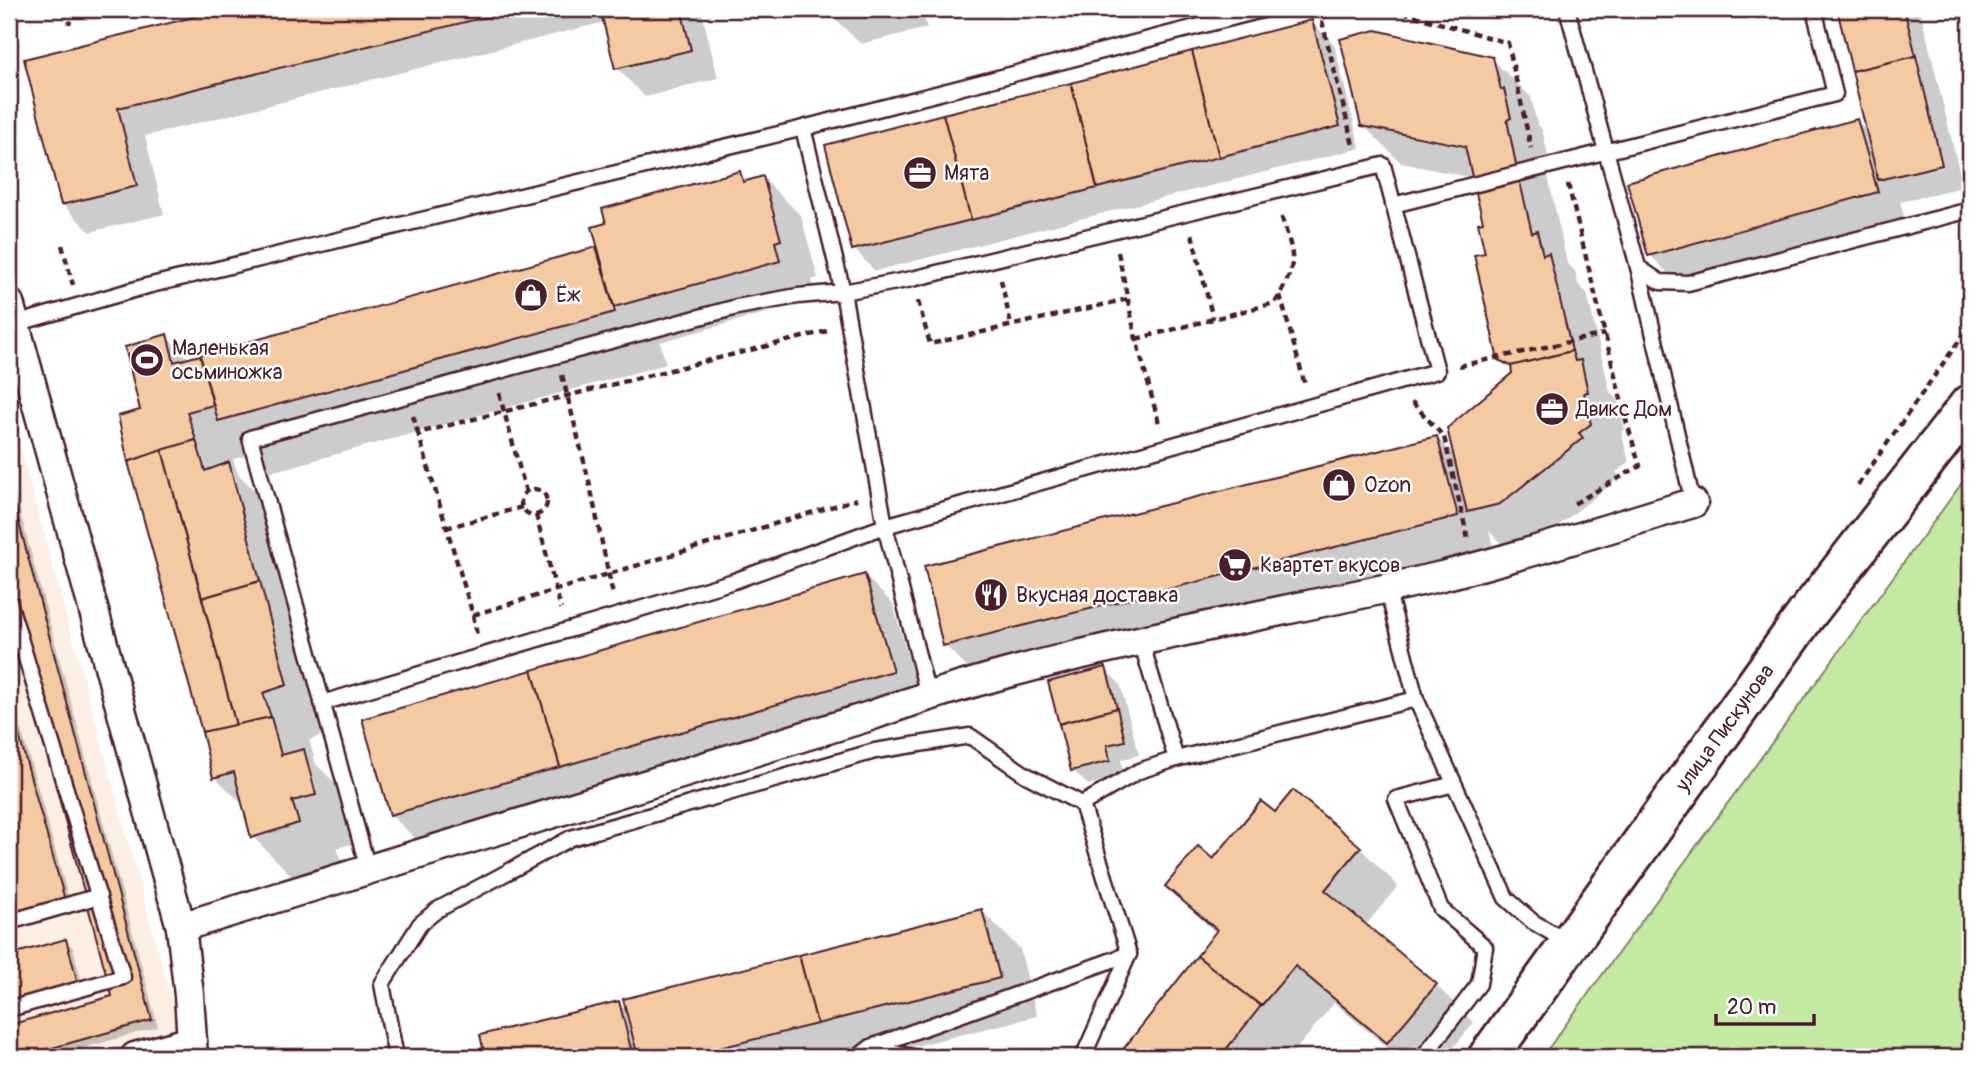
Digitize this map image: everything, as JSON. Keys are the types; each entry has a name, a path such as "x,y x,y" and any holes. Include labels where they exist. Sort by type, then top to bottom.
{"street":[{"path":"12,314 181,927 192,1049 135,1057"},
{"name":"улица Пискунова","path":"1488,1057 1806,615 1970,404"},
{"path":"181,927 867,718 928,695 1115,645 1507,560 1693,503"}],"lane":[{"path":"928,695 885,526 843,292 803,128 1266,9"},
{"path":"1567,9 1638,267 1693,503"},
{"path":"1393,205 1835,94 1814,9"},
{"path":"12,314 79,306 161,282 818,124"},
{"path":"322,703 734,581 885,526 1437,371 1383,165 912,279 737,307 250,438 322,703 368,869"},
{"path":"1638,267 1660,282 1688,283 1970,210"},
{"path":"1387,587 1416,699 1506,898 1533,922 1570,944"},
{"path":"9,602 123,977 9,1009"},
{"path":"1141,641 1176,759"},
{"path":"1082,804 1139,771 1176,759 1416,699"},
{"path":"396,1057 382,984 420,924 437,910 571,838 875,751 970,736 1027,775 1082,804 1129,954 1083,1057"},
{"path":"1423,1057 1479,984 1485,947 1441,909 1396,799 1454,784"},
{"path":"9,922 99,896"},
{"path":"858,1057 871,1048 1129,954"},
{"path":"871,1048 912,1057"}],"path":[{"path":"66,9 70,24"},
{"path":"1319,9 1359,171"},
{"path":"1321,18 1361,9"},
{"path":"1391,9 1508,43 1535,169"},
{"path":"1559,512 1640,466 1563,162"},
{"path":"1136,339 1275,303 1295,259 1274,191"},
{"path":"1187,212 1213,319"},
{"path":"1114,230 1136,339 1166,447"},
{"path":"62,245 79,306"},
{"path":"996,258 1011,325"},
{"path":"912,279 930,344 1128,299"},
{"path":"1280,295 1311,407"},
{"path":"849,326 418,433 472,615 878,492"},
{"path":"1437,371 1605,334"},
{"path":"556,354 589,481 617,617"},
{"path":"493,372 526,492"},
{"path":"1396,383 1444,437 1470,545"},
{"path":"538,490 547,498 544,511 536,515 528,513 522,507 522,498 526,492 538,490"},
{"path":"446,528 522,507"},
{"path":"536,515 566,632"}],"shaded area":[{"path":"9,407 182,1037 108,1057 9,1057"}],"green space":[{"path":"1970,472 1970,1057 1542,1057"}],"building":[{"path":"226,9 518,9 118,108 137,186 61,205 24,59"},
{"path":"600,9 681,9 691,50 615,69"},
{"path":"829,9 865,9 831,17"},
{"path":"1837,9 1904,9 1916,56 1852,71"},
{"path":"1312,20 1340,126 1219,157 1192,51"},
{"path":"1376,30 1493,57 1511,118 1507,120 1518,174 1474,185 1465,146 1361,126 1340,39"},
{"path":"1192,51 1219,157 1097,188 1071,83"},
{"path":"1916,56 1942,165 1878,180 1852,71"},
{"path":"1071,83 1097,188 971,220 943,114"},
{"path":"943,114 971,220 852,250 825,145"},
{"path":"1857,119 1878,192 1648,256 1627,182"},
{"path":"740,171 743,182 763,176 781,240 775,242 780,261 614,307 592,227 606,223 602,209"},
{"path":"1518,174 1532,233 1537,231 1543,255 1549,253 1572,351 1511,366 1498,360 1474,255 1485,253 1478,223 1483,222 1474,185"},
{"path":"596,247 615,312 218,421 200,355"},
{"path":"167,334 174,362 200,355 213,405 187,412 196,440 128,462 118,416 140,410 125,347"},
{"path":"1572,351 1575,361 1581,360 1588,392 1584,393 1591,424 1579,433 1583,438 1500,504 1467,512 1447,428 1512,373 1511,366"},
{"path":"1437,436 1458,516 943,646 924,566"},
{"path":"196,440 205,471 229,462 260,581 202,598 162,450"},
{"path":"162,450 236,725 202,732 128,462"},
{"path":"9,486 152,1020 20,1057 9,1057 9,1025 112,996 9,611"},
{"path":"865,574 893,671 560,767 532,670"},
{"path":"260,581 287,685 263,693 271,717 236,725 202,598"},
{"path":"1106,667 1117,708 1059,724 1048,682"},
{"path":"532,670 560,767 390,815 362,719"},
{"path":"9,700 65,900 9,916"},
{"path":"1117,708 1125,741 1107,745 1110,761 1071,771 1059,724"},
{"path":"271,717 281,755 304,749 316,795 292,801 299,823 251,838 234,772 213,778 202,732"},
{"path":"1293,790 1361,847 1325,890 1437,984 1387,1043 1295,966 1261,1006 1197,956 1217,930 1165,886 1198,846 1213,859 1261,801 1275,812"},
{"path":"982,909 1000,978 817,1024 799,955"},
{"path":"66,939 80,991 9,1009 9,955"},
{"path":"799,955 817,1024 683,1057 638,1057 623,999"},
{"path":"1197,956 1261,1006 1220,1057 1117,1057"},
{"path":"619,1001 633,1057 485,1057 480,1035"}],"place":[{"name":"Мята","path":"920,173"},
{"name":"Ёж","path":"531,295"},
{"name":"Маленькая осьминожка","path":"147,360"},
{"name":"Двикс Дом","path":"1552,409"},
{"name":"Ozon","path":"1339,485"},
{"name":"Квартет вкусов","path":"1235,565"},
{"name":"Вкусная доставка","path":"991,595"}]}
